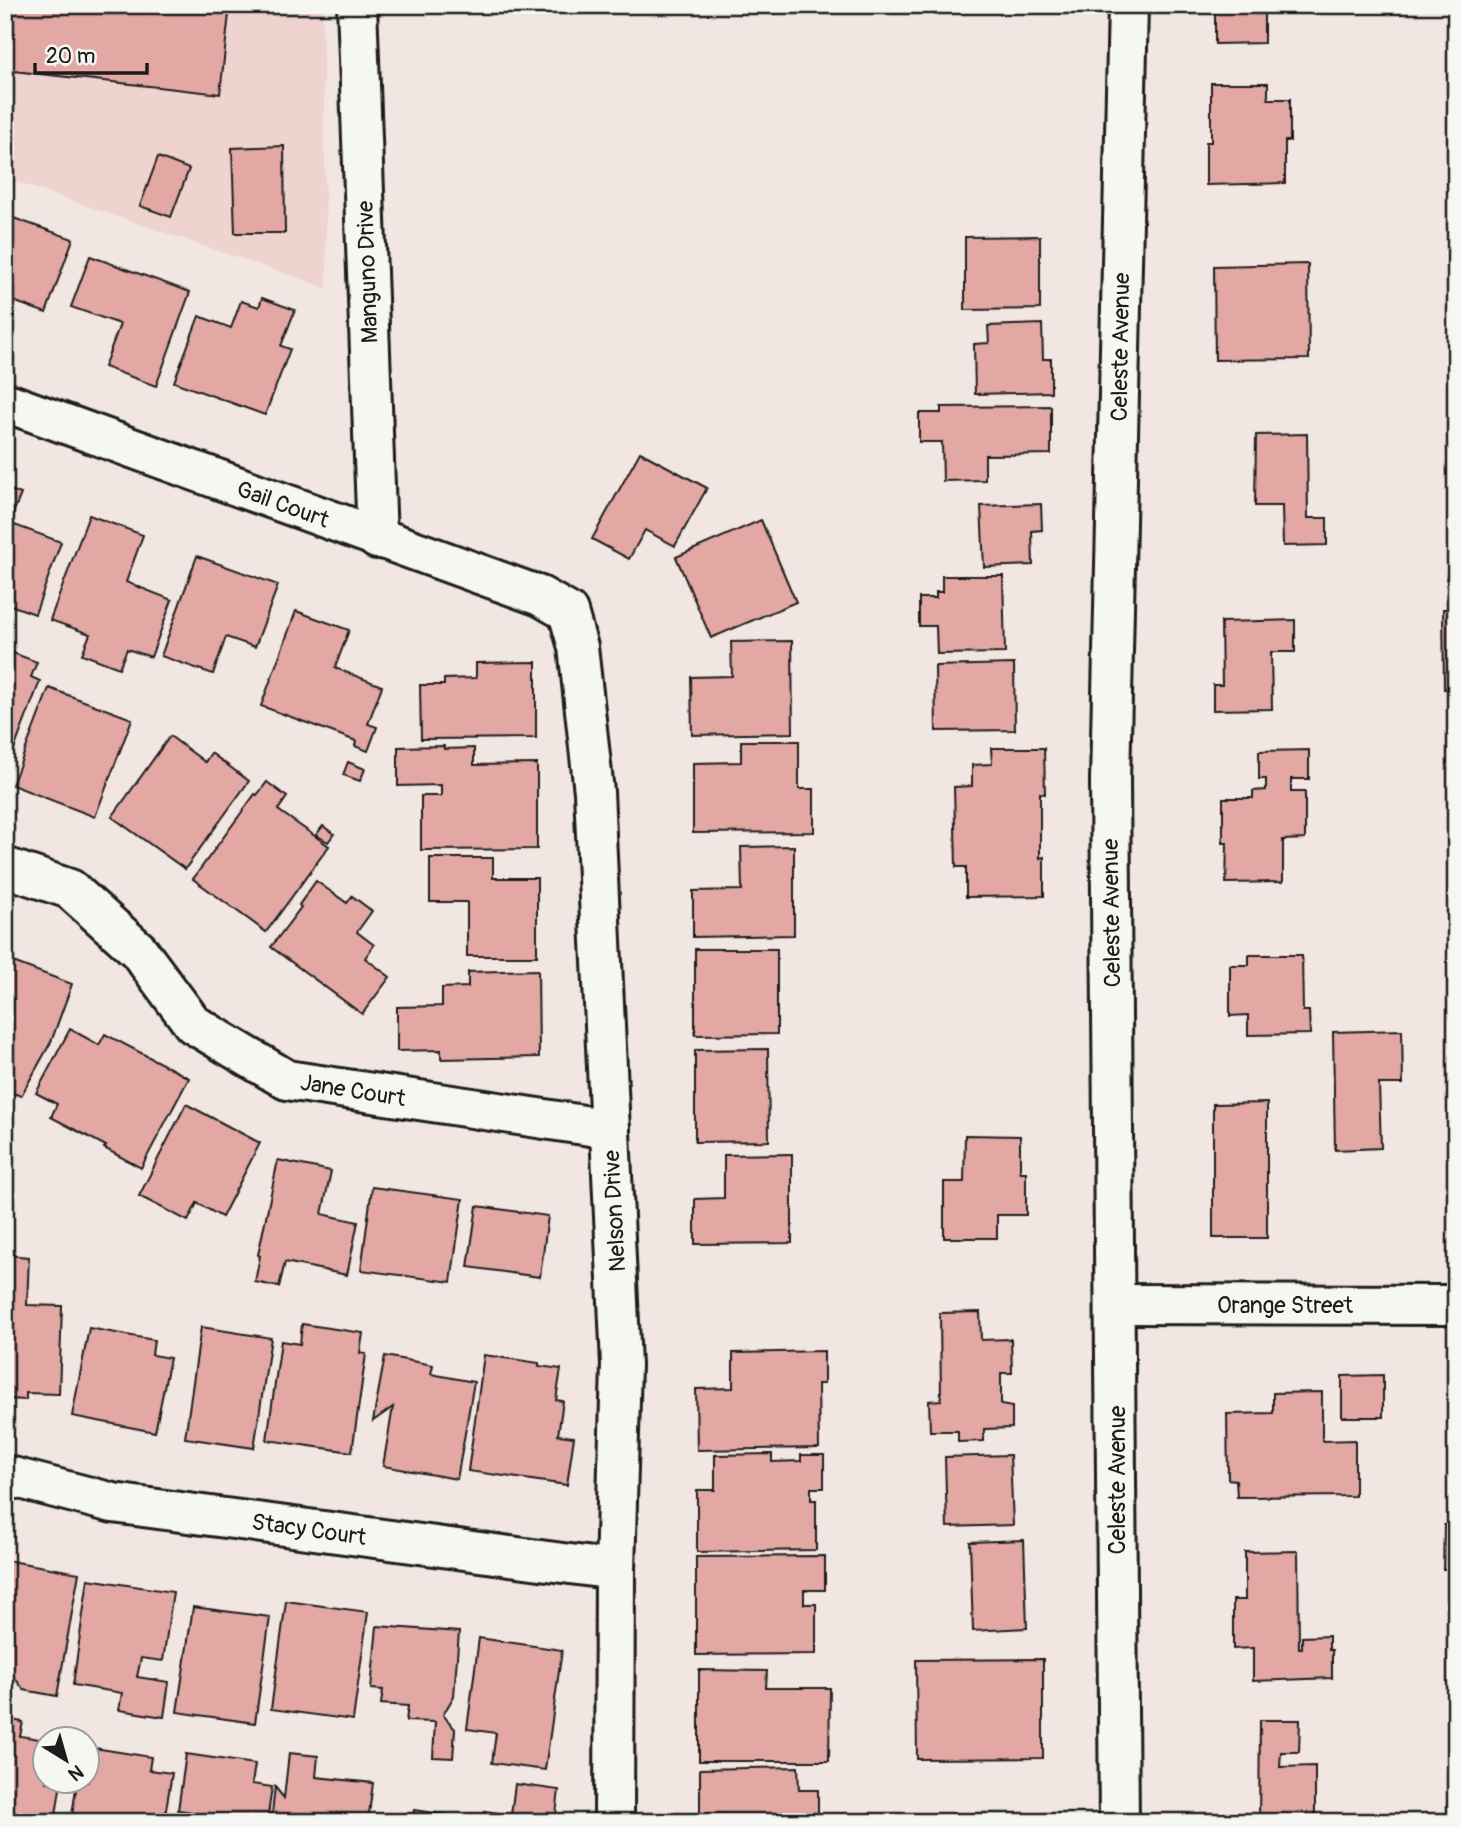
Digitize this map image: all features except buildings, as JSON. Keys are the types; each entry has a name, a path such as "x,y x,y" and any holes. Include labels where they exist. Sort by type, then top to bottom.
{"street":[{"name":"Manguno Drive","path":"357,5 377,539"},
{"name":"Celeste Avenue","path":"1119,1822 1110,781 1128,5"},
{"name":"Gail Court","path":"5,402 540,596 559,608"},
{"name":"Nelson Drive","path":"559,608 568,612 578,647 594,792 621,1365 615,1570 614,1822"},
{"name":"Jane Court","path":"5,867 70,889 138,950 193,1024 287,1080 610,1129"},
{"name":"Orange Street","path":"1115,1304 1456,1305"},
{"name":"Stacy Court","path":"5,1475 113,1503 615,1570"}],"shaded area":[{"path":"5,5 322,5 327,288 5,178"}]}
